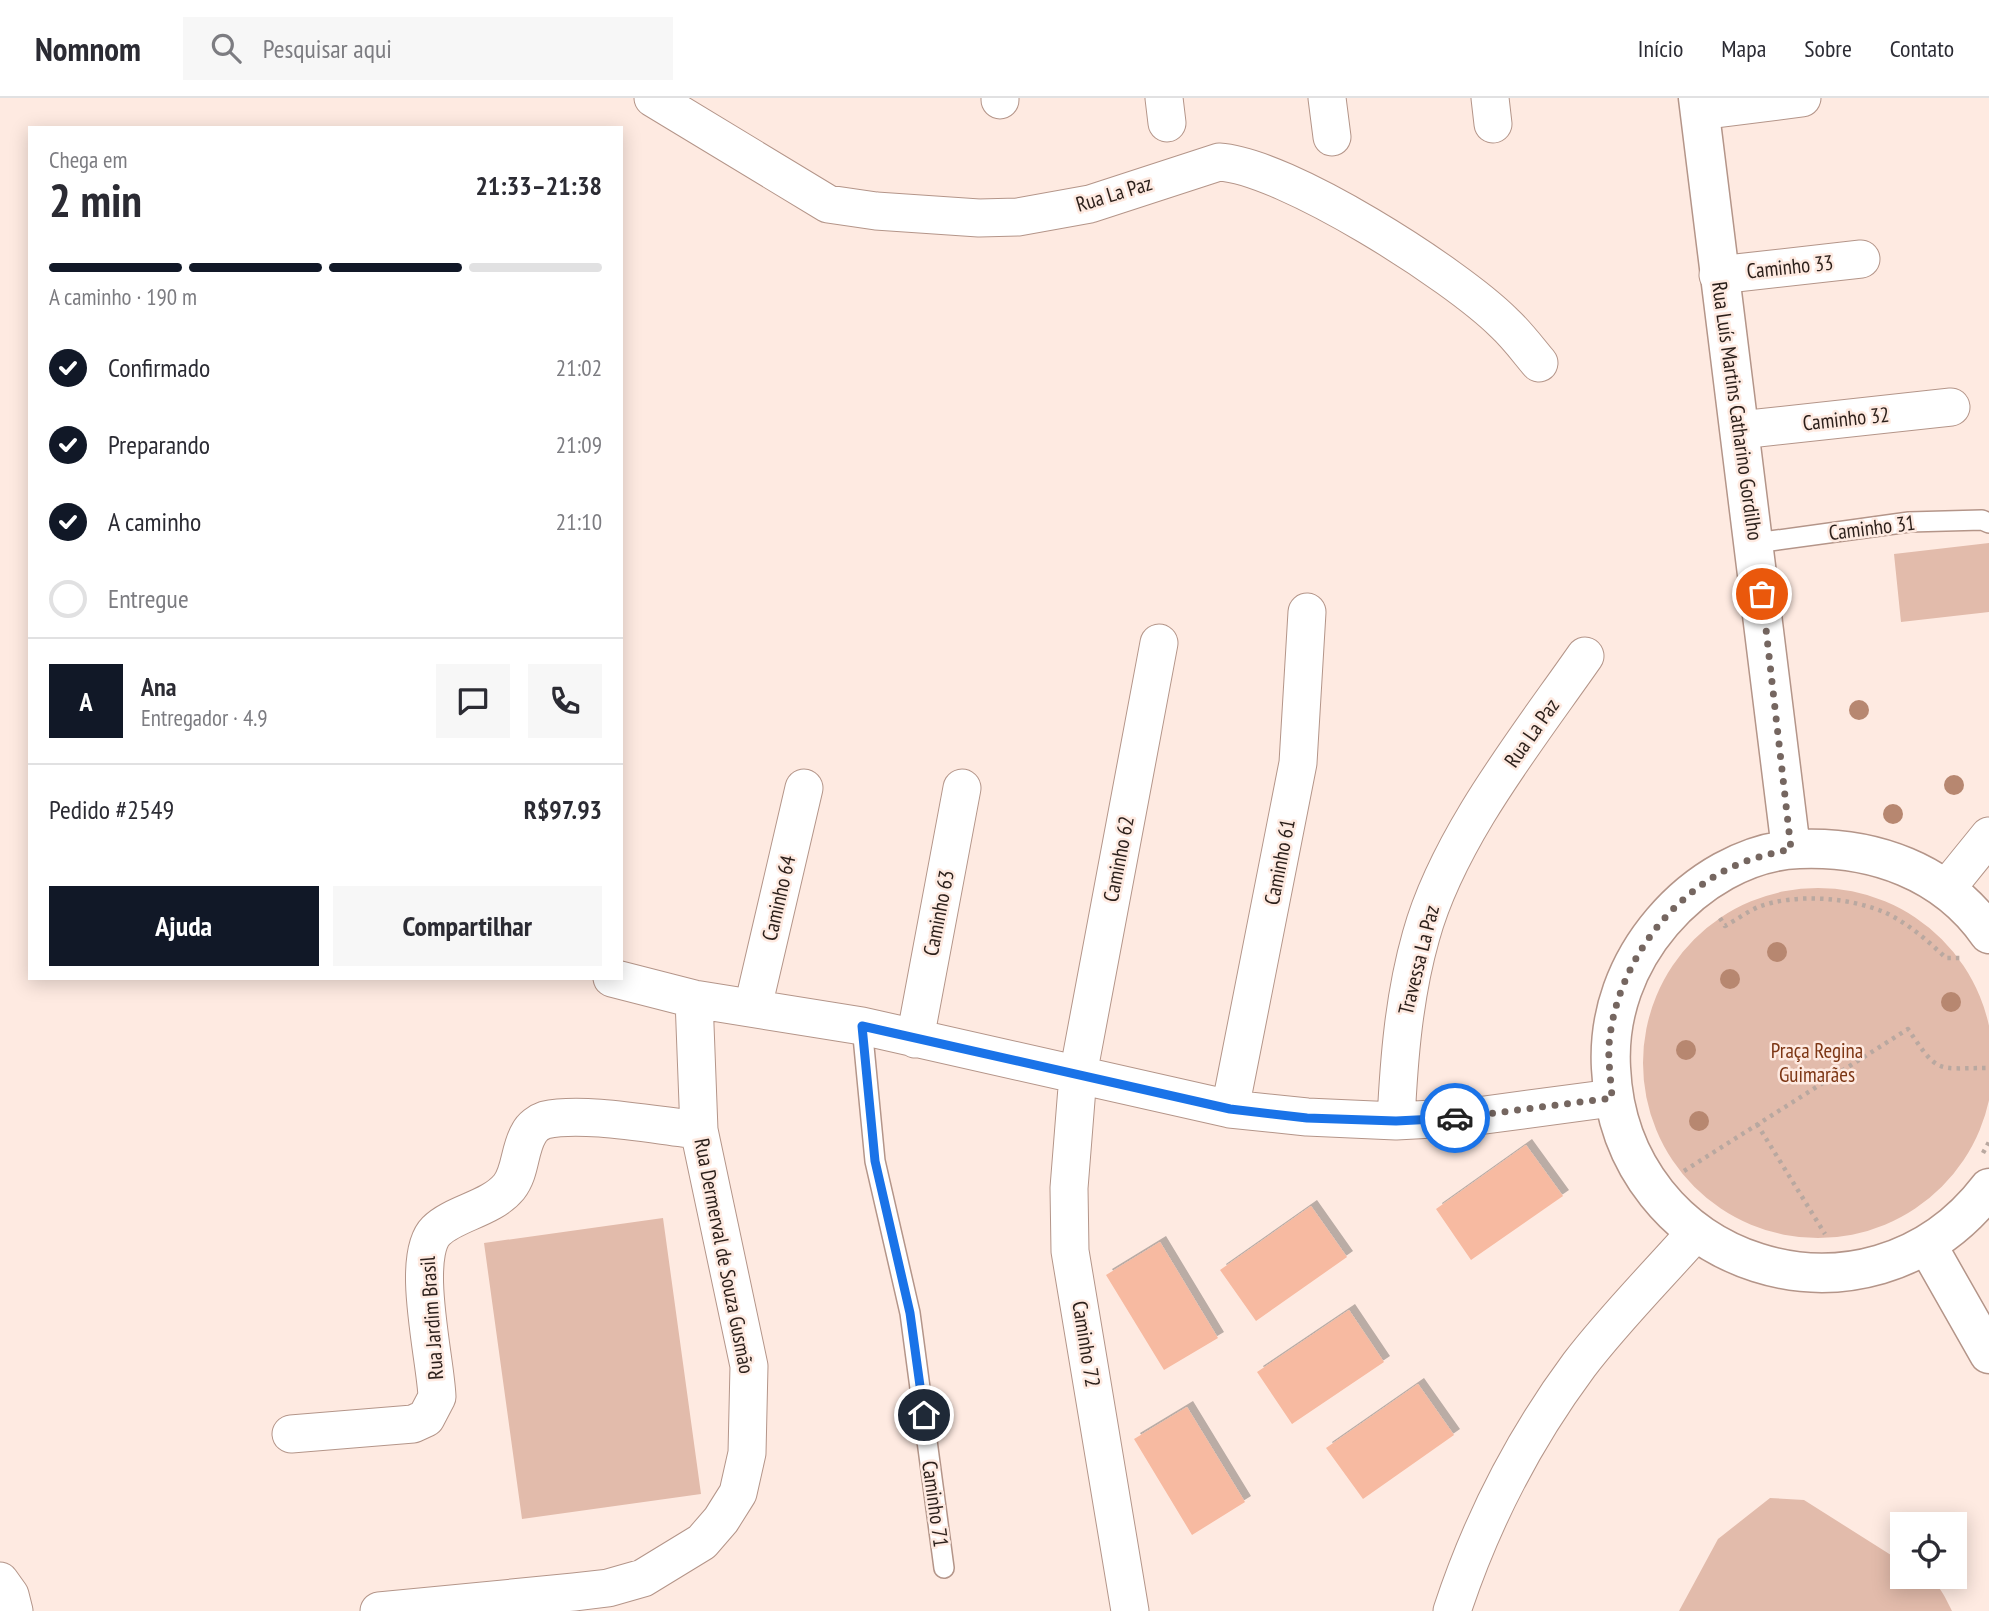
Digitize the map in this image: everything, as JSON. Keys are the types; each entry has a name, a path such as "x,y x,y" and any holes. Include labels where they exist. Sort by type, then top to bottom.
{"street":[{"name":"Rua La Paz","path":"653,98 828,204 876,211 965,218 1018,217 1090,204 1219,162 1240,163 1266,172 1332,205 1461,287 1504,322 1539,363"},
{"path":"1327,98 1332,137"},
{"path":"1699,104 1802,98"},
{"name":"Rua Luís Martins Catharino Gordilho","path":"1699,104 1718,275 1756,543 1791,849"},
{"name":"Caminho 33","path":"1718,275 1861,259"},
{"name":"Caminho 32","path":"1740,430 1951,407"},
{"name":"Caminho 61","path":"1230,1109 1298,763 1307,612"},
{"name":"Caminho 62","path":"1078,1075 1159,643"},
{"name":"Rua La Paz","path":"1479,811 1585,656"},
{"name":"Caminho 64","path":"753,1007 804,788"},
{"name":"Caminho 63","path":"915,1039 962,788"},
{"name":"Travessa La Paz","path":"1396,1121 1407,995 1421,934 1437,892 1479,811"},
{"path":"1946,889 1989,836"},
{"path":"1981,929 1946,889 1911,868 1872,854 1832,848 1791,849 1731,867 1703,883 1678,903 1643,944 1620,992 1609,1045 1612,1098 1623,1137 1641,1173 1665,1205 1695,1233 1732,1254 1773,1268 1816,1274 1854,1272 1892,1262 1927,1245 1970,1213 1989,1188"},
{"path":"620,980 694,999 862,1026 1230,1109 1307,1118 1396,1121 1470,1117 1612,1098"},
{"name":"Rua Dermerval de Souza Gusmão","path":"379,1611 608,1588 643,1578 677,1560 702,1542 721,1520 738,1493 747,1453 749,1366 699,1130 694,999"},
{"name":"Caminho 72","path":"1078,1075 1069,1188 1070,1251 1130,1611"},
{"name":"Rua Jardim Brasil","path":"290,1434 413,1424 426,1418 433,1410 437,1397 425,1270 426,1248 436,1230 485,1205 509,1187 528,1133 536,1124 545,1120 587,1119 699,1130"},
{"path":"1452,1611 1517,1457 1581,1363 1695,1233"},
{"path":"1927,1245 1989,1354"},
{"path":"0,1581 10,1595 14,1611"}],"lane":[{"name":"Caminho 31","path":"1756,543 1909,522 1982,520 1989,523"},
{"name":"Caminho 71","path":"862,1026 875,1161 910,1313 944,1568"}],"path":[{"path":"1718,916 1725,926 1759,907 1792,900 1851,902 1885,913 1919,933 1946,958 1981,929"},
{"path":"1675,1177 1908,1029 1931,1063 1942,1068 1989,1068"},
{"path":"1757,1124 1826,1236"}],"green space":[{"path":"1989,543 1989,612 1901,622 1894,554"},
{"name":"Praça Regina Guimarães","path":"1801,888 1835,888 1869,895 1901,908 1929,927 1954,952 1973,980 1990,1029 1990,1097 1973,1146 1954,1174 1929,1199 1901,1218 1869,1231 1835,1238 1801,1238 1767,1231 1735,1218 1707,1199 1682,1174 1663,1146 1650,1114 1643,1080 1643,1046 1650,1012 1663,980 1682,952 1707,927 1735,908 1767,895"},
{"path":"663,1218 701,1494 522,1519 484,1243"},
{"path":"1770,1498 1804,1500 1890,1554 1890,1589 1940,1589 1952,1611 1679,1611 1718,1539"}],"building":[{"path":"1526,1145 1563,1196 1471,1260 1436,1209"},
{"path":"1311,1206 1347,1257 1256,1321 1220,1270"},
{"path":"1160,1242 1218,1338 1164,1370 1106,1275"},
{"path":"1349,1310 1384,1362 1292,1424 1257,1372"},
{"path":"1418,1384 1454,1435 1363,1499 1326,1448"},
{"path":"1187,1407 1245,1502 1192,1535 1134,1439"}],"way so far":[{"path":"1455,1118 1612,1098 1609,1045 1620,992 1643,944 1678,903 1703,883 1731,867 1760,856 1791,849 1762,594"}],"route":[{"path":"924,1415 910,1313 875,1161 862,1026 1230,1109 1307,1118 1396,1121 1455,1118"}]}
